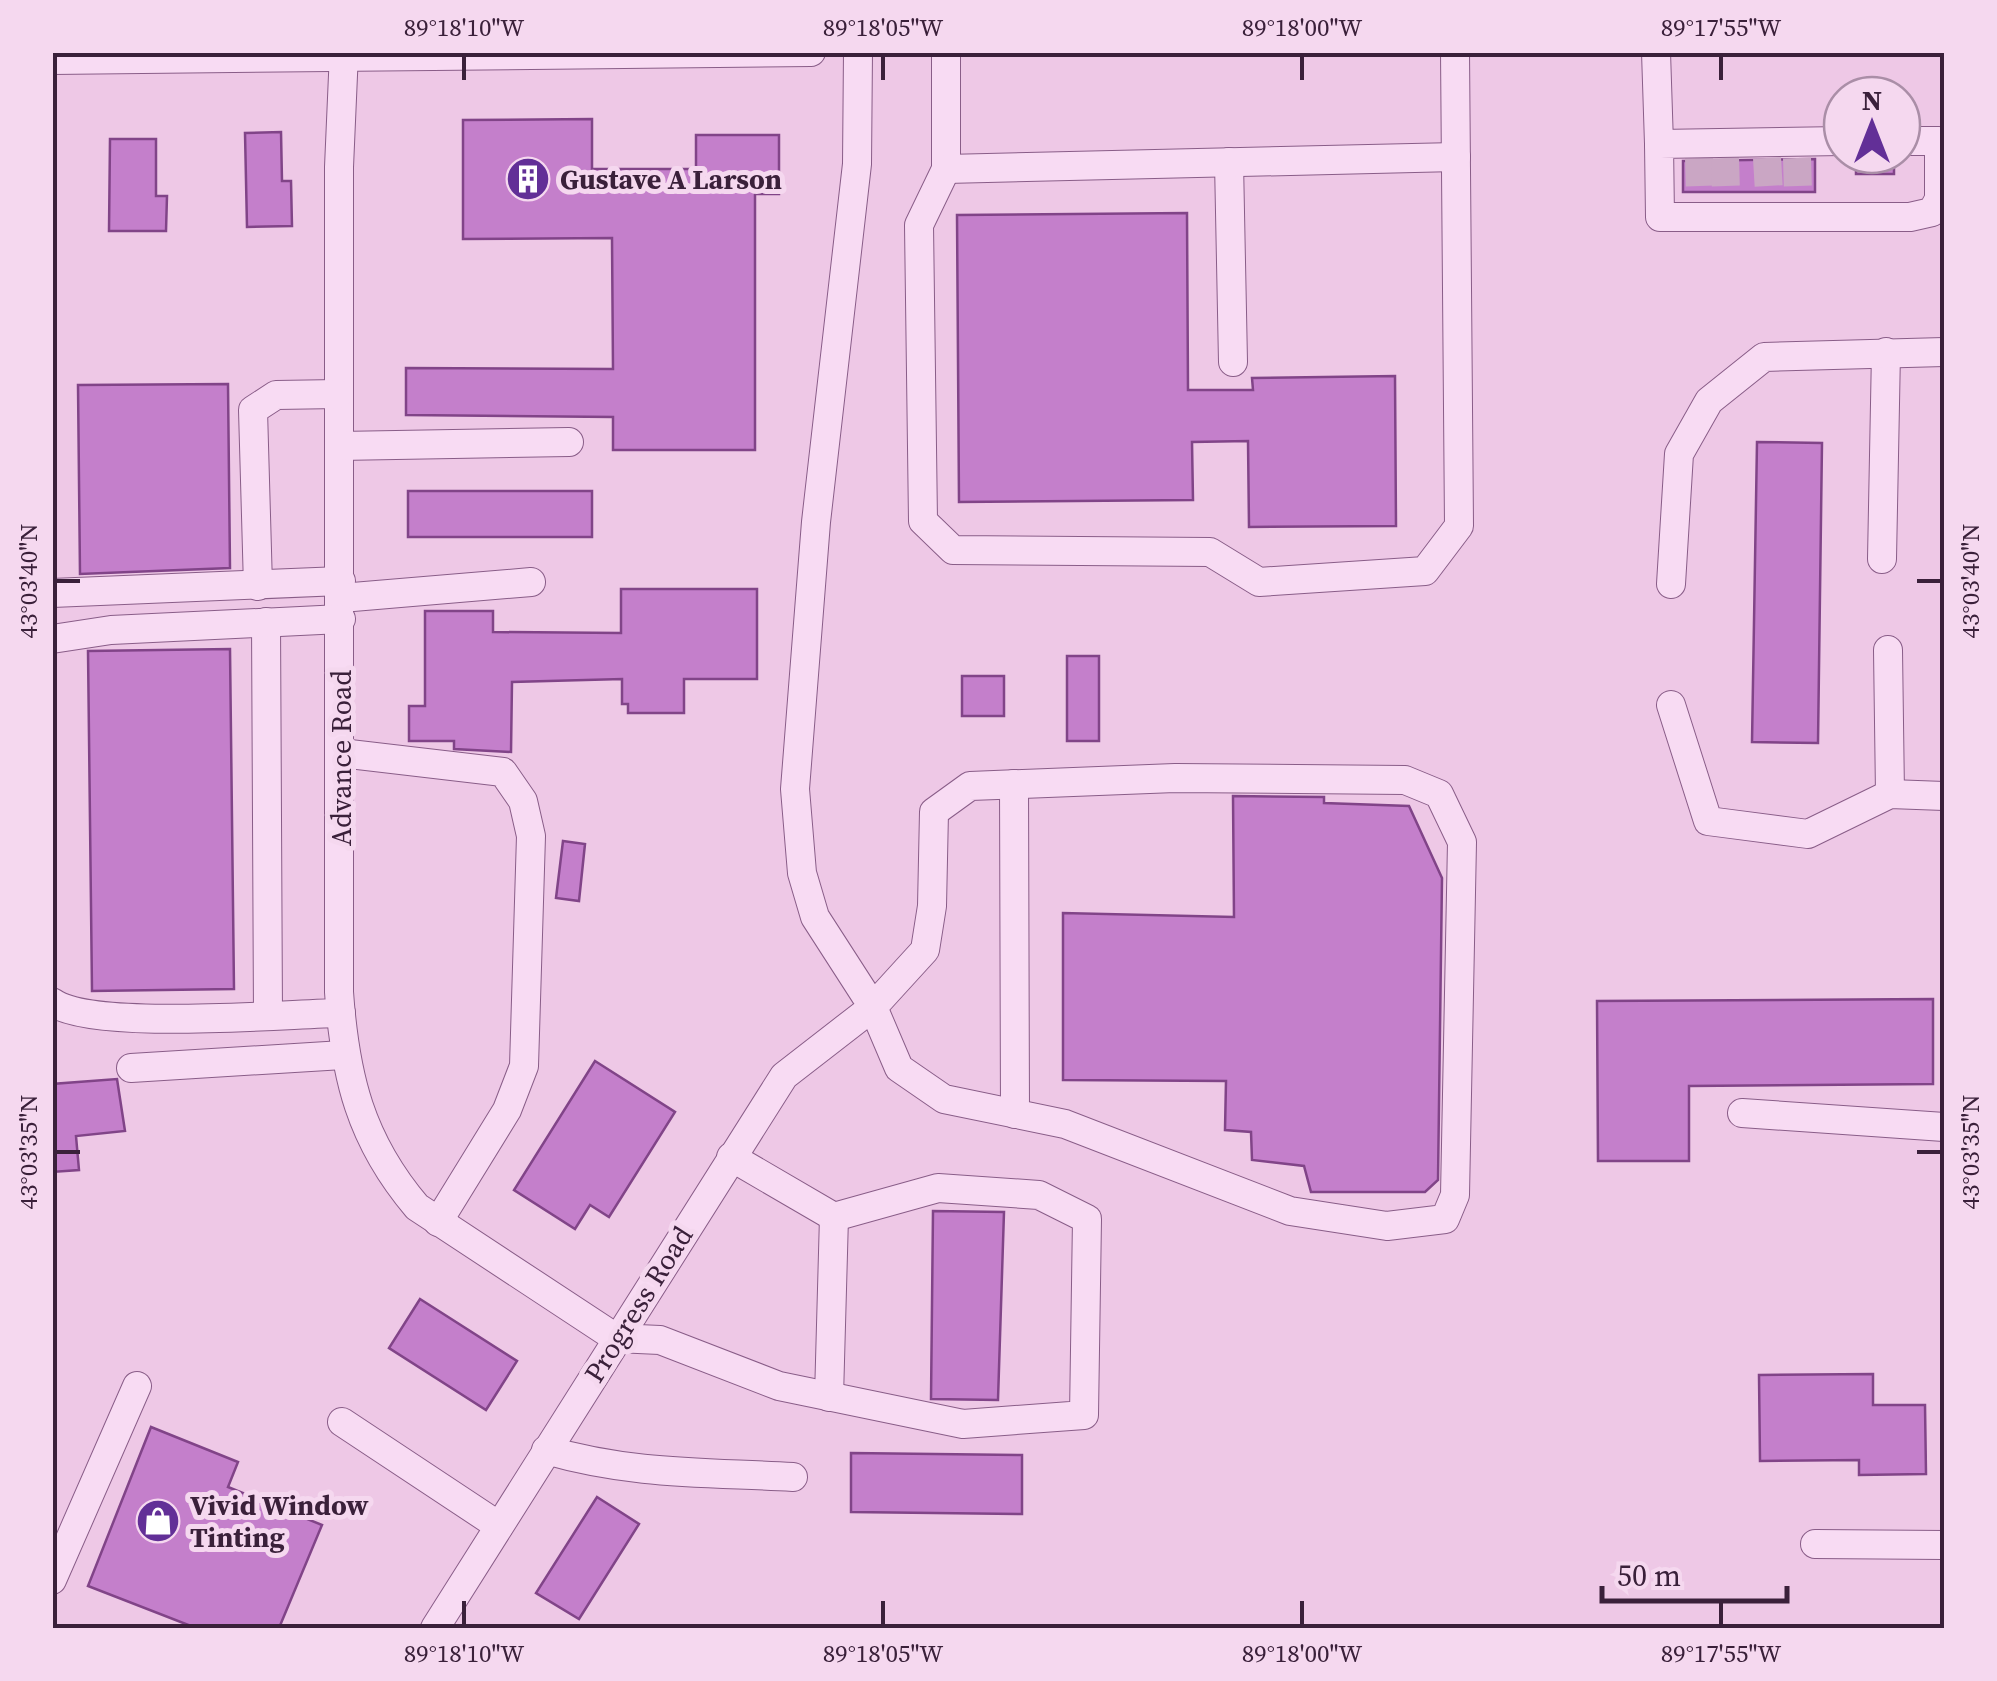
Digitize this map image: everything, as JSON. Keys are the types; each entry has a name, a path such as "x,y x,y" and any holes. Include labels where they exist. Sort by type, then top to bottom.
{"street":[{"path":"52,60 146,56 811,52"},
{"path":"858,52 857,164 816,522 795,789 802,872 815,918 874,1007 898,1068 944,1099 1015,1114 1065,1124 1146,1152 1290,1211 1387,1226 1444,1218 1454,1195 1462,842 1440,794 1405,780 1174,778 1014,784 1015,1114"},
{"path":"946,52 946,168 919,224 923,521 953,550 1210,552 1259,582 1425,572 1459,526 1456,52"},
{"path":"1656,52 1660,217 1713,205 1799,204 1910,217 1932,212 1940,200 1939,141 1922,141"},
{"name":"Advance Road","path":"344,55 338,394 343,1055 350,1085 372,1140 398,1184 438,1222 616,1338"},
{"path":"1658,144 1712,151 1797,150 1822,145"},
{"path":"946,168 1456,157"},
{"path":"1229,162 1233,362"},
{"path":"1882,559 1886,352"},
{"path":"1671,584 1679,454 1708,401 1764,358 1944,352"},
{"path":"258,586 254,410 276,395 338,394"},
{"path":"338,446 569,442"},
{"path":"52,638 111,630 266,622 341,599 531,582"},
{"path":"52,592 258,586 341,599"},
{"path":"266,622 268,1014"},
{"path":"1888,650 1890,794"},
{"path":"1672,705 1708,821 1808,834 1890,794 1944,796"},
{"path":"341,753 503,772 524,802 531,836 524,1066 506,1110 438,1222"},
{"name":"Progress Road","path":"435,1628 784,1076 874,1007 925,950 932,906 934,812 970,786 1014,784"},
{"path":"52,1002 67,1012 114,1017 341,1013"},
{"path":"131,1068 343,1055"},
{"path":"1742,1113 1944,1127"},
{"path":"616,1338 660,1340 779,1386 964,1424 1084,1415 1088,1220 1040,1195 938,1188 834,1216 731,1157"},
{"path":"828,1397 834,1216"},
{"path":"52,1580 137,1386"},
{"path":"342,1422 499,1526"},
{"path":"546,1450 604,1467 654,1473 793,1478"},
{"path":"1816,1544 1944,1545"}],"building":[{"path":"592,119 592,169 696,169 696,135 779,135 779,194 755,194 755,450 613,450 613,417 406,415 406,368 613,369 612,238 463,239 463,120"},
{"path":"281,132 282,181 291,181 292,226 247,227 245,133"},
{"path":"110,139 156,139 156,196 167,196 166,231 109,231"},
{"path":"1815,159 1815,192 1683,192 1683,161"},
{"path":"1187,213 1188,390 1253,390 1252,378 1395,376 1396,526 1249,527 1248,441 1192,442 1193,500 959,502 957,215"},
{"path":"228,384 230,568 80,574 78,385"},
{"path":"1757,442 1822,443 1818,743 1752,742"},
{"path":"408,491 592,491 592,537 408,537"},
{"path":"621,589 757,589 757,679 684,679 684,713 628,713 628,704 622,704 622,679 512,682 511,752 454,749 454,741 409,741 409,706 425,706 425,611 493,611 493,632 621,633"},
{"path":"230,649 234,989 92,991 88,651"},
{"path":"1067,656 1099,656 1099,741 1067,741"},
{"path":"962,676 1004,676 1004,716 962,716"},
{"path":"1233,796 1324,797 1324,803 1409,806 1442,878 1438,1180 1425,1192 1311,1192 1304,1166 1252,1160 1251,1132 1225,1130 1226,1081 1063,1080 1063,913 1234,917"},
{"path":"563,841 585,844 579,901 556,898"},
{"path":"1933,999 1933,1084 1689,1086 1689,1161 1598,1161 1597,1001"},
{"path":"595,1061 675,1112 609,1217 590,1205 575,1229 514,1190"},
{"path":"117,1079 125,1131 76,1136 79,1170 52,1172 52,1084"},
{"path":"933,1211 1004,1212 998,1400 931,1399"},
{"path":"420,1299 517,1361 486,1410 389,1348"},
{"path":"1873,1374 1873,1405 1925,1405 1926,1474 1859,1475 1859,1460 1760,1461 1759,1375"},
{"path":"151,1427 238,1462 228,1487 322,1525 279,1628 196,1628 88,1586"},
{"path":"851,1453 1022,1455 1022,1514 851,1512"},
{"path":"597,1497 639,1524 579,1619 536,1593"}],"tunnel":[{"path":"1699,158 1700,192"},
{"path":"1725,158 1726,192"},
{"path":"1767,158 1769,192"},
{"path":"1797,158 1798,192"}],"place":[{"name":"Gustave A Larson","path":"528,179"},
{"name":"Vivid Window Tinting","path":"158,1521"}]}
